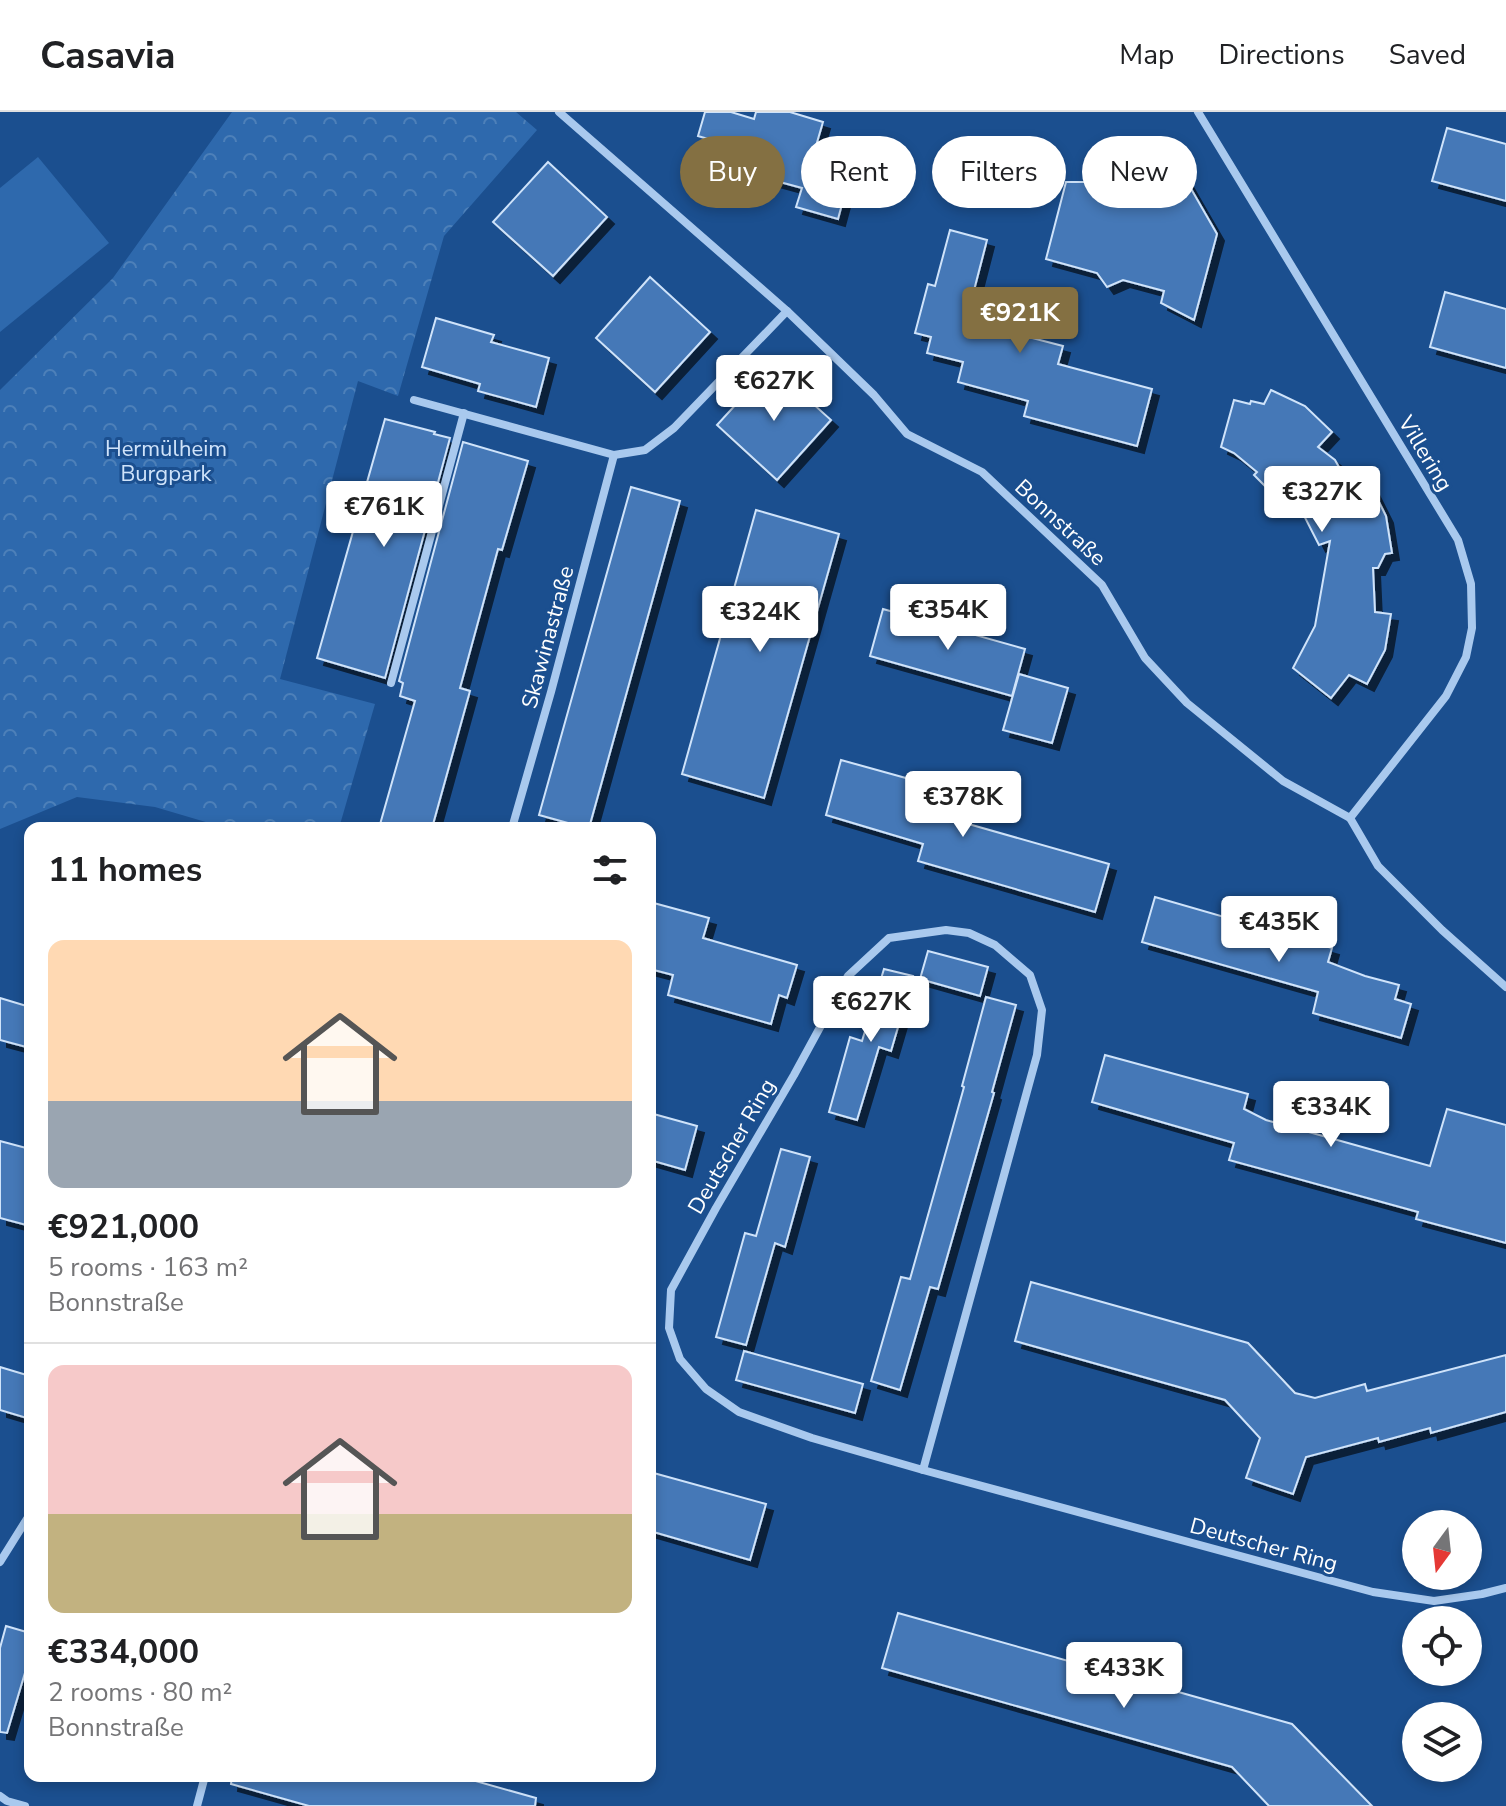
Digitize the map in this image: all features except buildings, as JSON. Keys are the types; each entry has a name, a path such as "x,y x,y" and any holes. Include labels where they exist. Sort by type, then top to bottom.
{"street":[{"name":"Bonnstraße","path":"559,112 787,311 874,395 907,434 982,472 1102,585 1145,658 1187,703 1283,781 1350,818"},
{"name":"Villering","path":"1198,112 1458,540 1471,584 1472,628 1466,657 1446,696 1350,818"},
{"path":"414,400 614,455 645,450 674,428 787,311"},
{"path":"391,683 464,413"},
{"name":"Skawinastraße","path":"514,822 614,455"},
{"path":"1350,818 1378,866 1442,930 1506,987"},
{"name":"Deutscher Ring","path":"923,1470 1037,1055 1042,1010 1030,975 995,945 969,933 946,930 889,938 848,976 671,1290 669,1328 680,1359 706,1389 739,1412 812,1438 923,1470 1373,1592 1434,1601 1506,1588"},
{"path":"0,1562 24,1524"},
{"path":"197,1806 203,1782"},
{"path":"0,1796 25,1806"}],"green space":[{"name":"Hermülheim Burgpark","path":"232,112 516,112 537,130 444,236 398,396 358,381 280,679 375,704 341,822 206,822 155,807 77,797 0,829 0,390 113,278"},
{"path":"38,157 109,243 0,332 0,188"}]}
